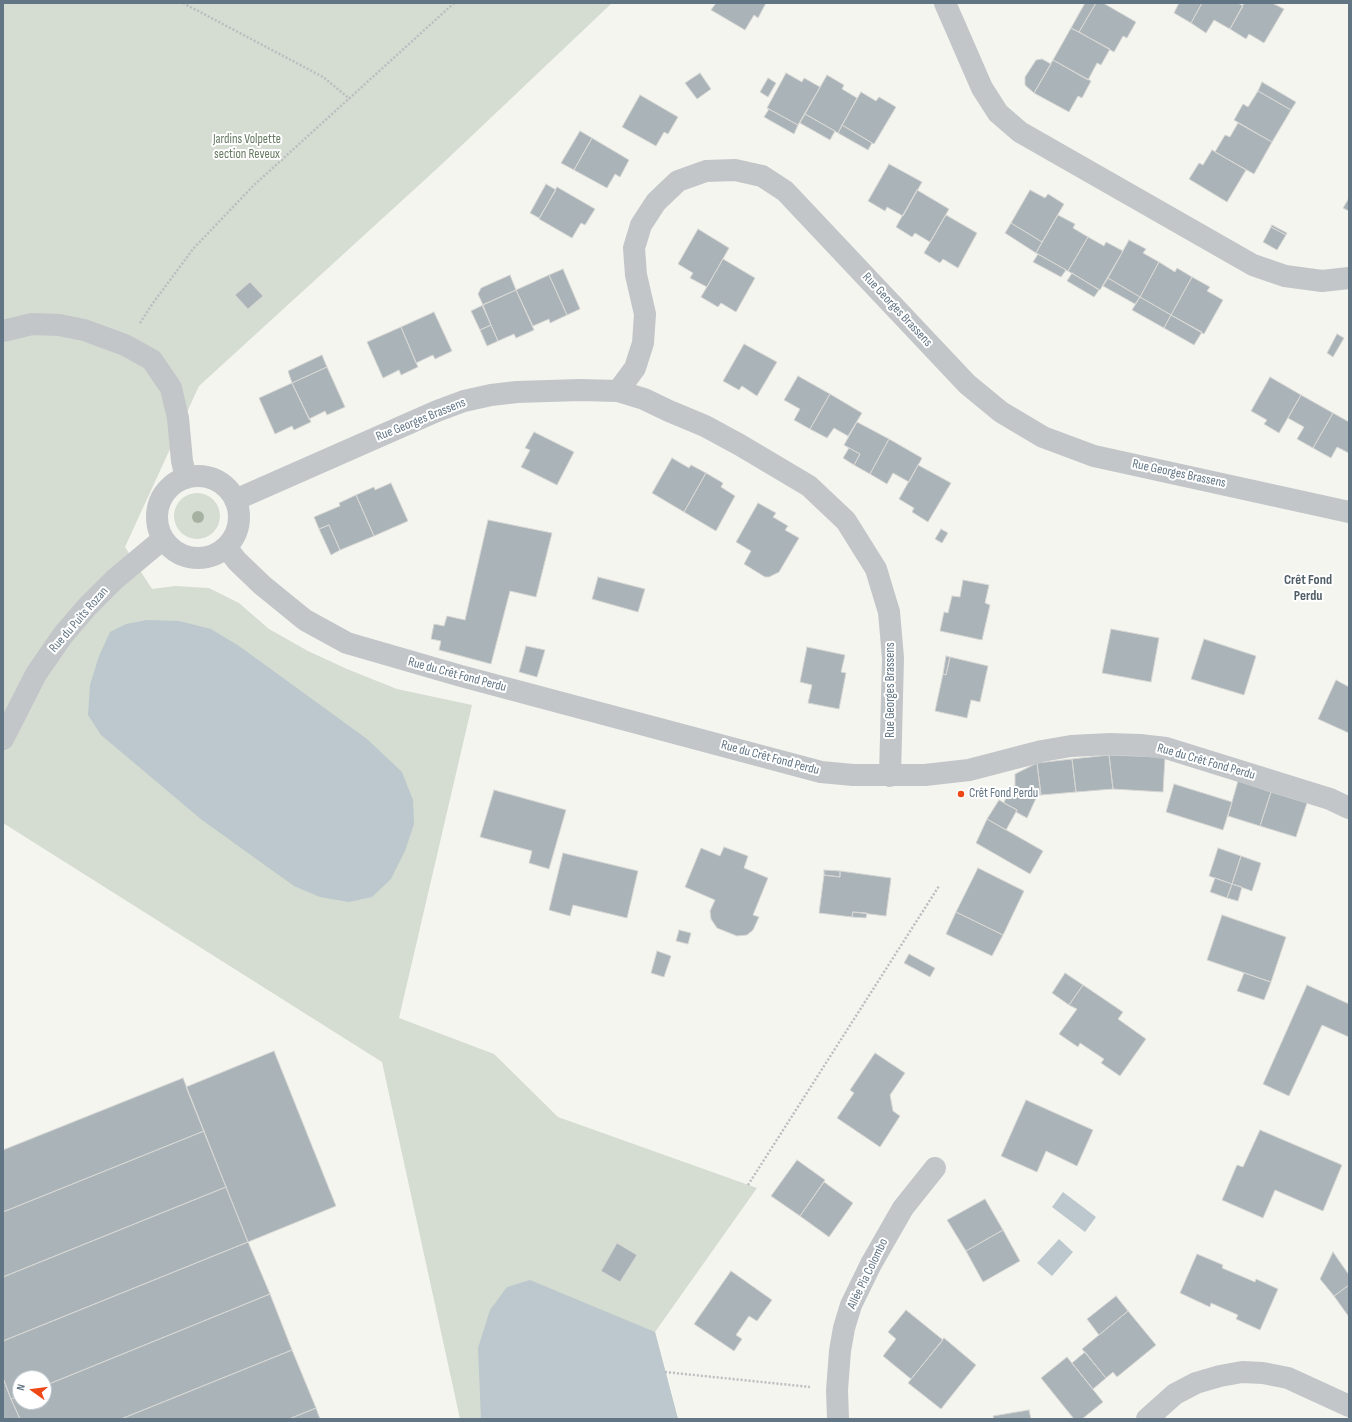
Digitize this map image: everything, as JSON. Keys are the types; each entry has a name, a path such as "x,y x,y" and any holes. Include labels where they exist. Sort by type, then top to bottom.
{"street":[{"path":"945,3 982,88 998,113 1020,132 1253,265 1285,276 1322,281 1349,278"},
{"name":"Rue Georges Brassens","path":"618,391 635,368 643,343 645,314 636,275 634,248 641,225 656,202 678,181 706,171 735,170 762,176 785,191 967,384 1001,412 1044,438 1094,456 1349,512"},
{"path":"3,331 32,324 59,325 84,330 125,345 152,360 171,388 178,418 182,461 186,478"},
{"name":"Rue Georges Brassens","path":"236,500 430,414 464,402 491,395 517,392 618,391 644,399 705,426 740,444 809,486 846,521 876,569 889,612 893,658 890,776"},
{"path":"198,476 209,478 220,483 229,490 236,500 239,520 232,539 226,547 216,554 193,558 181,554 171,548 163,539 158,527 157,515 160,503 166,492 175,483 186,478 198,476"},
{"name":"Rue du Puits Rozan","path":"3,738 36,674 63,635 86,607 115,579 163,539"},
{"name":"Rue du Crêt Fond Perdu","path":"226,547 237,561 262,585 305,620 347,643 461,676 821,772 890,776 925,775 969,770 1042,751 1071,746 1140,744 1166,748 1318,795 1349,808"},
{"name":"Allée Pia Colombo","path":"838,1419 837,1390 840,1351 844,1328 851,1305 871,1264 903,1208 935,1168"},
{"path":"1147,1419 1175,1394 1196,1383 1220,1376 1242,1372 1288,1378 1349,1406"}],"path":[{"path":"183,3 323,77 350,99"},
{"path":"125,345 193,248 253,186 454,3"},
{"path":"748,1185 940,886"},
{"path":"665,1372 837,1390"}],"green space":[{"name":"Jardins Volpette section Reveux","path":"3,3 612,3 441,165 199,386 125,547 152,589 175,586 209,588 239,603 269,629 308,651 347,669 397,689 472,705 399,1018 494,1054 558,1117 757,1188 655,1332 678,1419 460,1419 382,1062 3,823"},
{"path":"197,493 210,497 216,503 220,516 216,529 210,535 197,539 184,535 178,529 174,516 178,503 184,497"}],"shaded area":[{"path":"147,620 179,621 211,629 239,646 367,739 402,772 413,800 414,824 405,851 391,879 372,897 349,902 320,897 294,886 202,820 101,735 88,715 90,685 99,656 110,632 126,624"},
{"path":"1063,1192 1096,1217 1085,1232 1052,1207"},
{"path":"1059,1239 1073,1252 1052,1276 1037,1263"},
{"path":"530,1280 655,1332 678,1419 481,1419 478,1348 490,1310 507,1287"}],"building":[{"path":"716,3 766,3 758,18 754,15 745,30 711,10"},
{"path":"1085,3 1096,3 1079,32 1071,28"},
{"path":"1096,3 1103,3 1136,22 1127,38 1123,36 1114,52 1079,32"},
{"path":"1179,3 1202,3 1191,23 1174,13"},
{"path":"1202,3 1238,3 1243,6 1230,29 1214,20 1206,33 1191,23"},
{"path":"1244,3 1272,3 1284,9 1264,43 1249,34 1246,39 1230,29"},
{"path":"1071,28 1110,49 1101,65 1097,63 1088,80 1053,60"},
{"path":"1042,59 1051,64 1034,93 1025,85 1025,77 1036,60"},
{"path":"1053,60 1091,81 1082,98 1078,96 1069,112 1034,93"},
{"path":"700,73 711,89 697,99 685,83"},
{"path":"786,73 802,82 804,78 820,87 798,125 767,108"},
{"path":"827,75 844,85 842,89 857,98 838,133 805,114"},
{"path":"768,78 776,83 768,97 760,92"},
{"path":"1262,82 1296,102 1291,110 1258,91"},
{"path":"1258,91 1291,110 1272,142 1234,120 1243,104 1248,107"},
{"path":"861,92 876,101 879,97 896,107 874,144 842,125"},
{"path":"640,95 678,117 668,134 664,132 656,146 622,127"},
{"path":"769,109 798,125 794,134 764,117"},
{"path":"805,114 835,131 830,140 800,123"},
{"path":"1238,123 1272,142 1254,174 1215,152 1225,135 1230,137"},
{"path":"842,125 872,143 868,150 838,133"},
{"path":"580,131 592,138 574,170 561,163"},
{"path":"592,138 629,160 620,177 615,174 607,188 574,170"},
{"path":"1212,150 1246,170 1227,202 1189,179 1199,163 1203,165"},
{"path":"889,164 922,182 903,216 887,207 885,211 868,201"},
{"path":"546,184 556,190 539,218 530,213"},
{"path":"557,187 595,209 585,225 581,223 572,238 539,219"},
{"path":"917,190 949,209 930,242 915,233 912,237 896,227"},
{"path":"1030,190 1045,198 1048,194 1064,204 1042,242 1011,223"},
{"path":"1349,198 1349,211 1343,208"},
{"path":"946,215 977,233 958,268 943,259 940,263 924,253"},
{"path":"1058,215 1075,224 1073,228 1088,237 1068,271 1036,253"},
{"path":"1011,223 1042,242 1036,253 1005,233"},
{"path":"1272,225 1287,233 1286,235 1271,227"},
{"path":"1271,227 1286,235 1277,250 1263,242"},
{"path":"698,229 729,248 707,287 690,278 693,273 678,264"},
{"path":"1088,237 1104,246 1106,242 1123,251 1100,290 1068,271"},
{"path":"1129,240 1146,249 1143,253 1159,262 1140,297 1108,278"},
{"path":"1038,254 1066,270 1061,277 1033,262"},
{"path":"723,259 755,278 736,312 721,303 718,307 701,297"},
{"path":"1159,262 1175,272 1177,268 1192,277 1171,315 1140,297"},
{"path":"563,269 580,309 567,315 549,275"},
{"path":"1072,273 1099,290 1094,297 1067,281"},
{"path":"510,275 516,290 483,305 478,294 481,288"},
{"path":"549,275 567,315 550,323 549,319 533,326 516,290"},
{"path":"1192,277 1210,287 1207,291 1223,300 1204,334 1171,315"},
{"path":"1108,278 1140,297 1135,304 1103,286"},
{"path":"250,282 263,296 248,309 235,295"},
{"path":"516,290 534,330 516,338 514,334 498,341 482,305"},
{"path":"1140,297 1171,315 1164,328 1132,310"},
{"path":"483,305 491,325 480,330 471,311"},
{"path":"434,312 452,351 435,359 433,355 416,363 401,327"},
{"path":"1171,315 1202,332 1194,345 1164,328"},
{"path":"491,325 498,341 487,346 480,330"},
{"path":"401,327 418,367 401,375 399,370 383,378 367,342"},
{"path":"1337,334 1344,338 1333,357 1327,353"},
{"path":"744,344 777,362 757,396 742,386 739,390 723,381"},
{"path":"322,355 327,367 292,383 288,371"},
{"path":"327,367 345,407 327,415 325,411 309,419 292,383"},
{"path":"798,376 830,394 810,429 794,420 800,409 784,400"},
{"path":"1270,377 1301,395 1279,433 1264,424 1267,420 1251,411"},
{"path":"292,383 311,422 294,430 292,426 275,434 259,398"},
{"path":"830,394 862,413 848,436 834,428 827,438 810,429"},
{"path":"1301,395 1333,413 1313,448 1297,439 1304,427 1288,418"},
{"path":"1333,413 1349,422 1349,453 1337,447 1331,458 1313,448"},
{"path":"857,422 889,439 870,474 854,465 860,454 844,445"},
{"path":"534,432 574,452 557,485 521,467 530,450 525,448"},
{"path":"889,439 922,458 909,482 893,473 887,484 870,474"},
{"path":"849,448 860,454 854,465 843,458"},
{"path":"672,458 689,468 691,465 706,473 684,512 652,493"},
{"path":"918,465 951,483 928,522 912,512 914,508 899,499"},
{"path":"706,473 723,483 721,487 735,496 716,531 684,512"},
{"path":"391,483 408,521 374,536 356,495 374,487 375,490"},
{"path":"356,495 374,536 340,550 329,525 319,529 314,517 340,506 339,503"},
{"path":"758,503 776,513 773,517 788,526 785,530 799,538 779,572 769,577 765,577 744,564 751,551 736,542"},
{"path":"488,520 552,533 536,597 510,591 491,664 439,650 441,641 431,639 434,624 444,626 447,616 465,620"},
{"path":"329,525 340,550 331,555 319,529"},
{"path":"941,529 948,533 942,543 935,539"},
{"path":"598,577 645,589 638,612 592,599"},
{"path":"963,580 989,585 985,603 990,605 982,640 940,631 944,612 948,613 952,596 960,597"},
{"path":"1111,629 1159,638 1151,682 1102,673"},
{"path":"1204,639 1256,656 1244,695 1191,679"},
{"path":"526,646 545,650 537,677 519,672"},
{"path":"807,647 845,655 841,672 846,673 839,709 808,703 812,685 800,682"},
{"path":"946,656 950,657 946,675 943,674"},
{"path":"950,657 988,666 980,702 971,700 967,718 935,711 943,674 946,675"},
{"path":"1336,680 1349,687 1349,733 1318,719"},
{"path":"1109,755 1113,789 1076,792 1072,759"},
{"path":"1109,755 1165,757 1163,792 1113,789"},
{"path":"1072,759 1076,792 1041,795 1037,763"},
{"path":"1037,763 1041,795 1015,797 1015,774"},
{"path":"1238,781 1271,792 1260,826 1228,816"},
{"path":"1174,784 1232,802 1223,830 1166,812"},
{"path":"494,790 566,810 549,869 529,863 532,851 480,837"},
{"path":"1008,791 1015,791 1015,797 1037,796 1027,818 1016,812 1017,810 1004,803"},
{"path":"1271,792 1307,803 1296,837 1260,826"},
{"path":"999,800 1017,810 1006,830 987,819"},
{"path":"987,819 1043,851 1030,874 976,843"},
{"path":"724,847 748,856 744,868 768,878 753,915 759,917 753,930 747,935 737,936 717,928 711,919 710,911 715,900 685,887 701,848 720,856"},
{"path":"1218,848 1241,856 1232,884 1209,876"},
{"path":"563,853 638,871 627,918 573,905 570,916 549,910"},
{"path":"1241,856 1261,863 1252,891 1232,884"},
{"path":"978,868 1024,891 1003,935 956,912"},
{"path":"824,870 840,871 840,877 824,875"},
{"path":"840,871 891,878 886,916 853,912 852,917 819,913 824,875 840,877"},
{"path":"1215,878 1232,884 1227,898 1210,892"},
{"path":"1232,884 1242,887 1238,901 1227,898"},
{"path":"853,912 867,913 866,918 852,917"},
{"path":"956,912 1003,935 992,956 946,934"},
{"path":"1222,915 1286,937 1271,982 1207,960"},
{"path":"679,930 691,933 688,944 676,941"},
{"path":"657,951 671,956 664,977 651,973"},
{"path":"909,954 935,968 930,977 904,963"},
{"path":"1065,973 1083,985 1069,1005 1052,993"},
{"path":"1244,973 1271,982 1264,1000 1237,991"},
{"path":"1083,985 1123,1012 1118,1019 1146,1039 1120,1076 1101,1063 1104,1059 1080,1043 1078,1047 1059,1034 1077,1009 1069,1005"},
{"path":"1307,985 1349,1004 1349,1037 1322,1025 1289,1096 1263,1084"},
{"path":"274,1051 336,1206 248,1242 186,1087"},
{"path":"875,1053 905,1073 890,1095 893,1111 900,1116 880,1147 837,1118 854,1093 850,1090"},
{"path":"183,1078 204,1131 3,1212 3,1150"},
{"path":"1026,1100 1093,1130 1077,1166 1046,1151 1037,1172 1001,1156"},
{"path":"1260,1130 1342,1165 1323,1211 1275,1190 1263,1218 1222,1200 1237,1165 1243,1167"},
{"path":"204,1131 226,1187 3,1277 3,1212"},
{"path":"797,1160 825,1180 800,1216 771,1196"},
{"path":"824,1182 853,1203 829,1237 800,1216"},
{"path":"226,1187 248,1242 3,1341 3,1277"},
{"path":"985,1199 1003,1230 966,1251 947,1220"},
{"path":"1003,1230 1020,1261 983,1282 966,1251"},
{"path":"248,1242 270,1294 52,1383 52,1370 12,1370 11,1399 3,1378 3,1341"},
{"path":"617,1243 637,1255 620,1282 601,1271"},
{"path":"1333,1252 1349,1275 1349,1285 1334,1296 1320,1279"},
{"path":"1197,1254 1223,1265 1222,1268 1255,1282 1256,1279 1278,1289 1260,1330 1236,1319 1238,1315 1211,1303 1210,1307 1180,1293"},
{"path":"731,1271 772,1300 757,1321 749,1316 736,1335 742,1339 734,1351 694,1324"},
{"path":"1349,1285 1349,1317 1334,1296"},
{"path":"270,1294 292,1350 121,1419 20,1419 16,1410 52,1410 52,1383"},
{"path":"1116,1296 1128,1311 1099,1335 1087,1319"},
{"path":"906,1310 943,1340 911,1379 883,1356 896,1339 888,1332"},
{"path":"1128,1311 1156,1345 1117,1377 1113,1372 1106,1378 1082,1349"},
{"path":"944,1338 976,1365 941,1409 908,1383"},
{"path":"292,1350 316,1408 289,1419 121,1419"},
{"path":"1085,1352 1106,1378 1093,1389 1072,1363"},
{"path":"1067,1357 1103,1402 1082,1419 1074,1419 1041,1378"},
{"path":"3,1378 12,1401 12,1410 16,1410 20,1419 3,1419"},
{"path":"316,1408 320,1419 289,1419"},
{"path":"1029,1410 1031,1419 994,1419 993,1416"}],"place":[{"name":"Crêt Fond Perdu","path":"961,794"}],"district":[{"name":"Crêt Fond Perdu","path":"1308,588"}]}
